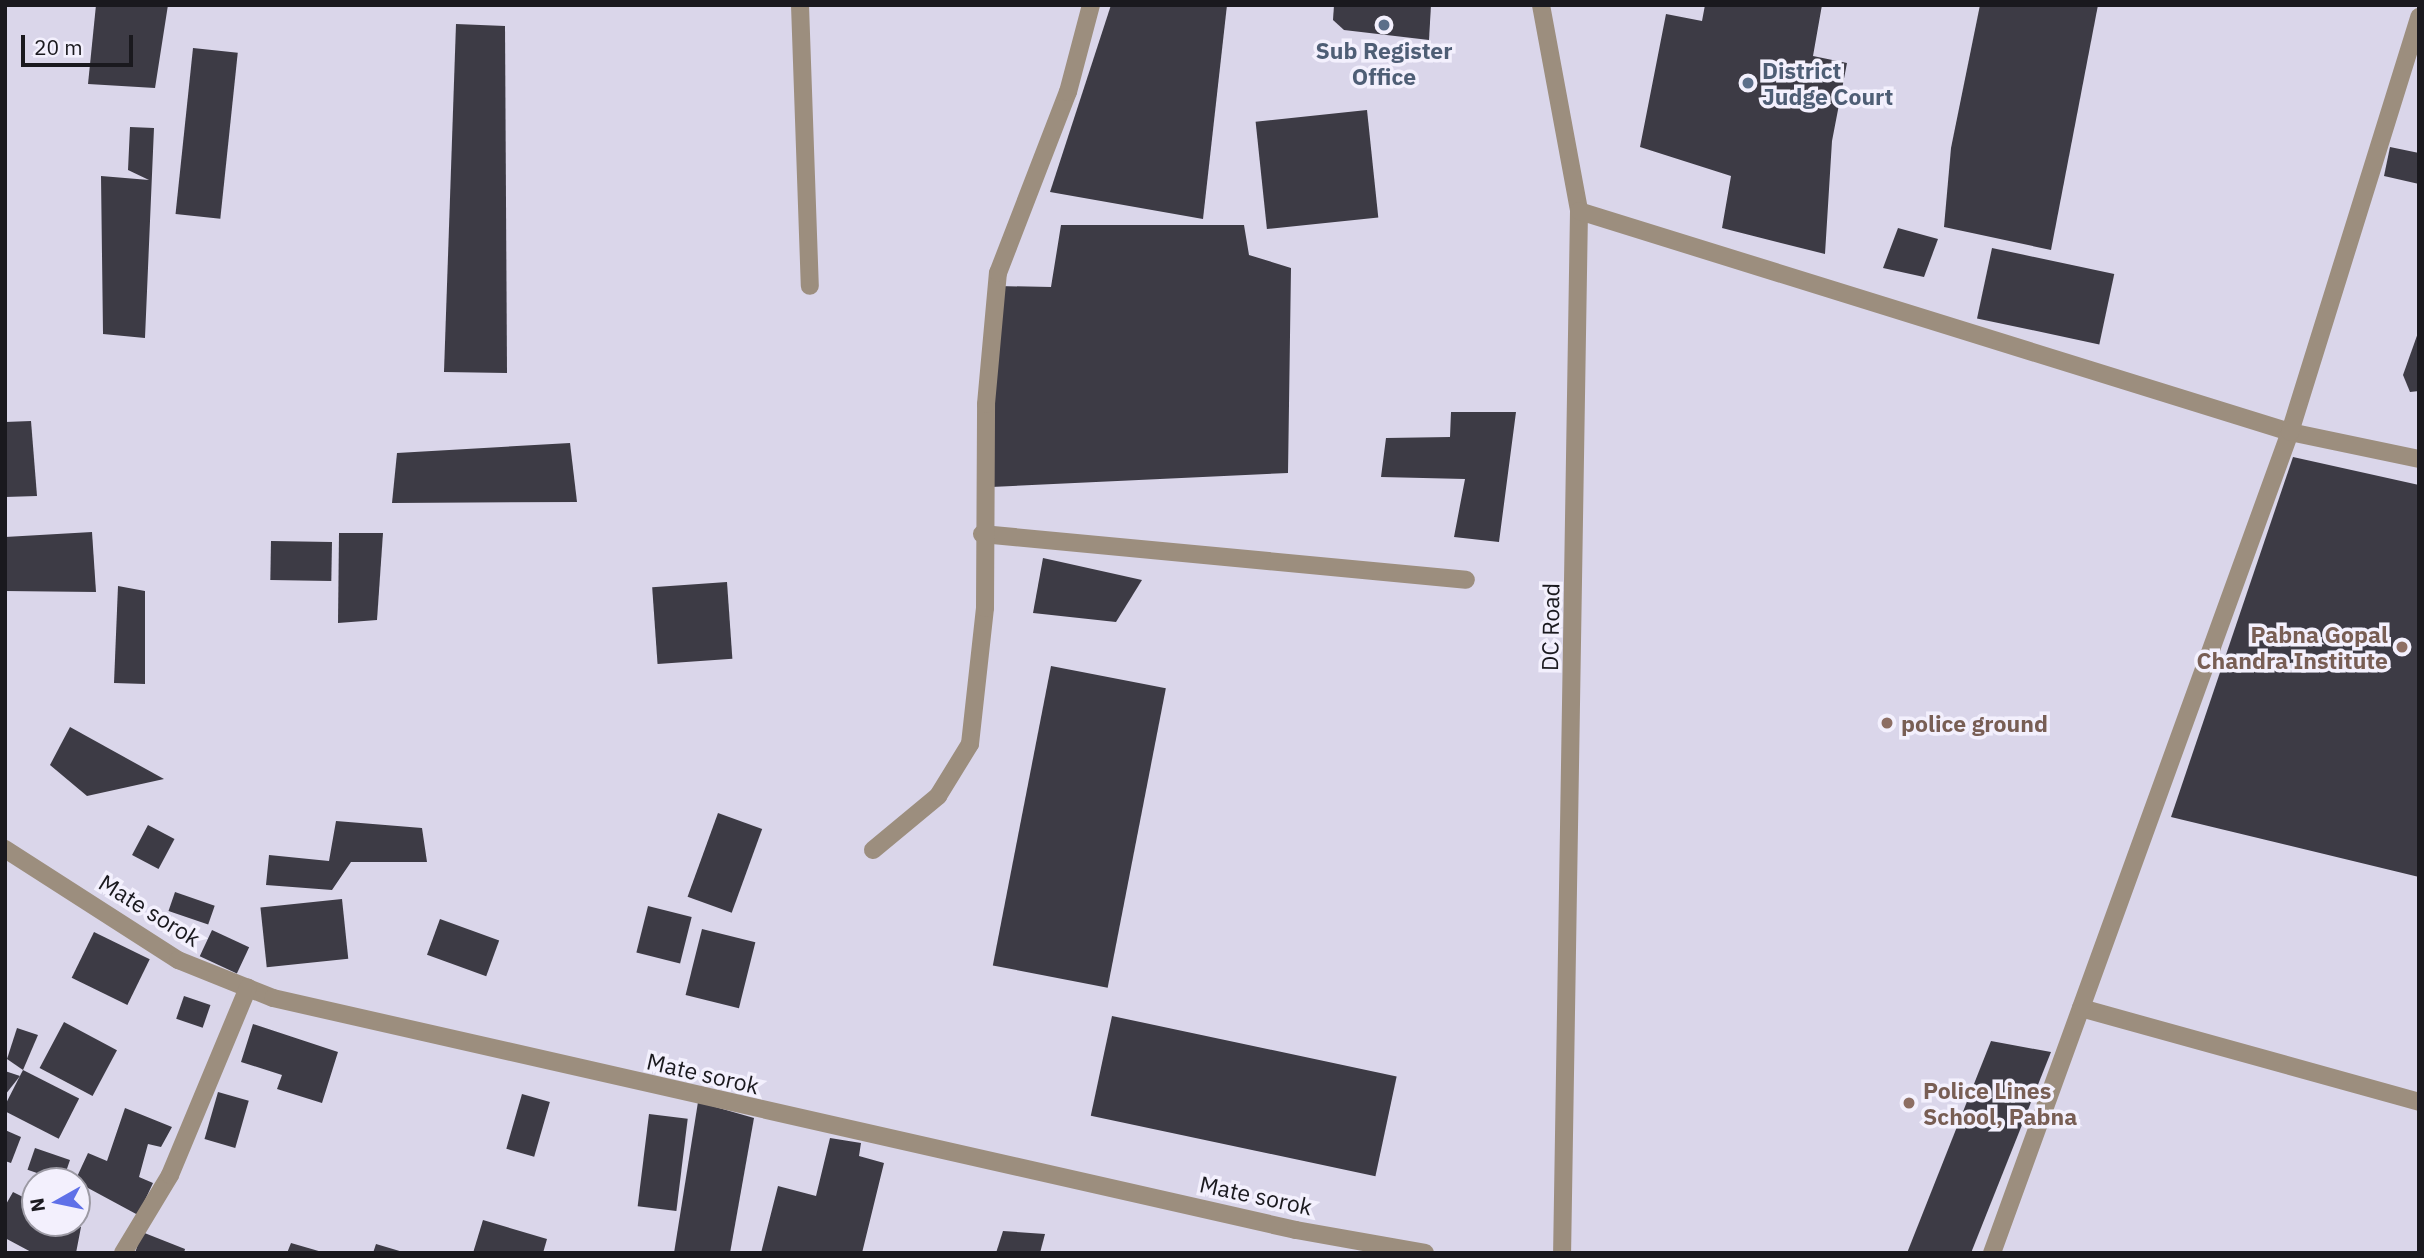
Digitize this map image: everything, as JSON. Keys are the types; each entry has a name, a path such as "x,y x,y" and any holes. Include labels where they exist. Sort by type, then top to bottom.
{"street":[{"path":"800,5 810,286"},
{"path":"873,850 938,796 970,744 985,608 982,534 986,404 998,273 1068,92 1091,5"},
{"name":"DC Road","path":"1541,5 1579,211 1562,1253"},
{"path":"1992,1253 2290,432 2419,17"},
{"path":"1579,211 2290,432 2419,458"},
{"path":"982,534 1466,580"},
{"name":"Mate sorok","path":"5,849 178,960 273,998 539,1061 1296,1230 1424,1253"},
{"path":"123,1253 170,1175 248,988"},
{"path":"2081,1008 2419,1102"}],"shaded area":[{"path":"5,5 2419,5 2419,1253 5,1253"}],"building":[{"path":"96,5 168,5 155,88 88,84"},
{"path":"1111,5 1227,5 1203,219 1050,192"},
{"name":"Sub Register Office","path":"1334,5 1431,5 1429,40 1344,30 1333,20"},
{"path":"1705,5 1822,5 1813,56 1847,63 1832,141 1825,254 1722,228 1731,176 1640,147 1666,14 1702,21"},
{"path":"1980,5 2098,5 2051,250 1944,227 1951,148"},
{"path":"456,24 505,26 507,373 444,372"},
{"path":"193,48 238,53 220,219 176,214"},
{"path":"1367,110 1378,217 1267,229 1256,122"},
{"path":"130,127 154,128 145,338 103,334 101,176 149,180 128,170"},
{"path":"2390,147 2419,153 2419,184 2384,176"},
{"path":"1061,225 1244,225 1249,255 1291,268 1288,473 991,487 998,286 1051,287"},
{"path":"1898,228 1938,239 1924,277 1883,268"},
{"path":"1992,248 2114,274 2099,344 1977,318"},
{"path":"2419,330 2419,391 2410,392 2403,375"},
{"path":"1451,412 1516,412 1499,542 1454,537 1465,479 1381,477 1386,438 1450,437"},
{"path":"31,421 37,496 5,497 5,422"},
{"path":"570,443 577,502 392,503 397,453"},
{"name":"Pabna Gopal Chandra Institute","path":"2293,457 2419,485 2419,877 2171,817"},
{"path":"92,532 96,592 5,591 5,537"},
{"path":"339,533 383,533 377,620 338,623"},
{"path":"271,541 332,542 331,581 270,580"},
{"path":"1043,558 1142,580 1116,622 1033,613"},
{"path":"727,582 732,659 658,664 652,587"},
{"path":"118,586 145,591 145,684 114,683"},
{"path":"1051,666 1166,688 1108,988 993,965"},
{"path":"70,727 164,779 87,796 50,765"},
{"path":"718,813 762,829 732,913 688,897"},
{"path":"336,821 422,828 427,862 351,862 332,890 266,885 269,855 329,861"},
{"path":"148,825 174,839 159,869 132,855"},
{"path":"175,892 215,906 208,925 168,911"},
{"path":"342,899 348,959 267,967 260,908"},
{"path":"648,906 692,917 680,963 636,953"},
{"path":"440,919 499,941 486,976 427,955"},
{"path":"702,929 755,942 739,1008 686,995"},
{"path":"212,930 249,947 237,974 200,956"},
{"path":"94,932 150,959 127,1005 72,978"},
{"path":"184,996 210,1005 203,1028 176,1019"},
{"path":"1112,1016 1397,1077 1375,1176 1091,1116"},
{"path":"64,1022 117,1050 93,1096 40,1068"},
{"path":"253,1024 338,1052 322,1103 277,1089 282,1075 241,1062"},
{"path":"17,1028 38,1035 23,1070 7,1059"},
{"path":"1991,1041 2051,1052 1971,1253 1907,1253"},
{"path":"23,1070 79,1099 59,1139 5,1111 5,1105"},
{"path":"5,1071 20,1076 5,1095"},
{"path":"218,1092 249,1101 235,1148 204,1139"},
{"path":"522,1094 550,1102 534,1157 506,1149"},
{"path":"698,1102 754,1118 730,1253 674,1253"},
{"path":"125,1108 172,1127 161,1147 148,1144 139,1177 153,1183 138,1215 91,1190 91,1167 82,1167 88,1153 107,1161"},
{"path":"649,1114 688,1119 676,1211 638,1206"},
{"path":"5,1130 21,1137 11,1163 5,1161"},
{"path":"830,1138 861,1143 859,1156 884,1163 862,1253 761,1253 778,1186 816,1196"},
{"path":"35,1148 70,1160 68,1167 28,1167"},
{"path":"13,1192 21,1196 21,1237 79,1237 76,1253 33,1253 5,1238 5,1206"},
{"path":"483,1220 547,1239 543,1253 473,1253"},
{"path":"1003,1231 1045,1234 1040,1253 996,1253"},
{"path":"142,1232 185,1249 184,1253 135,1253"},
{"path":"291,1243 322,1252 322,1253 287,1253"},
{"path":"376,1244 403,1252 403,1253 373,1253"}],"place":[{"name":"Sub Register Office","path":"1384,25"},
{"name":"District Judge Court","path":"1748,83"},
{"name":"Pabna Gopal Chandra Institute","path":"2402,647"},
{"name":"police ground","path":"1887,723"},
{"name":"Police Lines School, Pabna","path":"1909,1103"}]}
